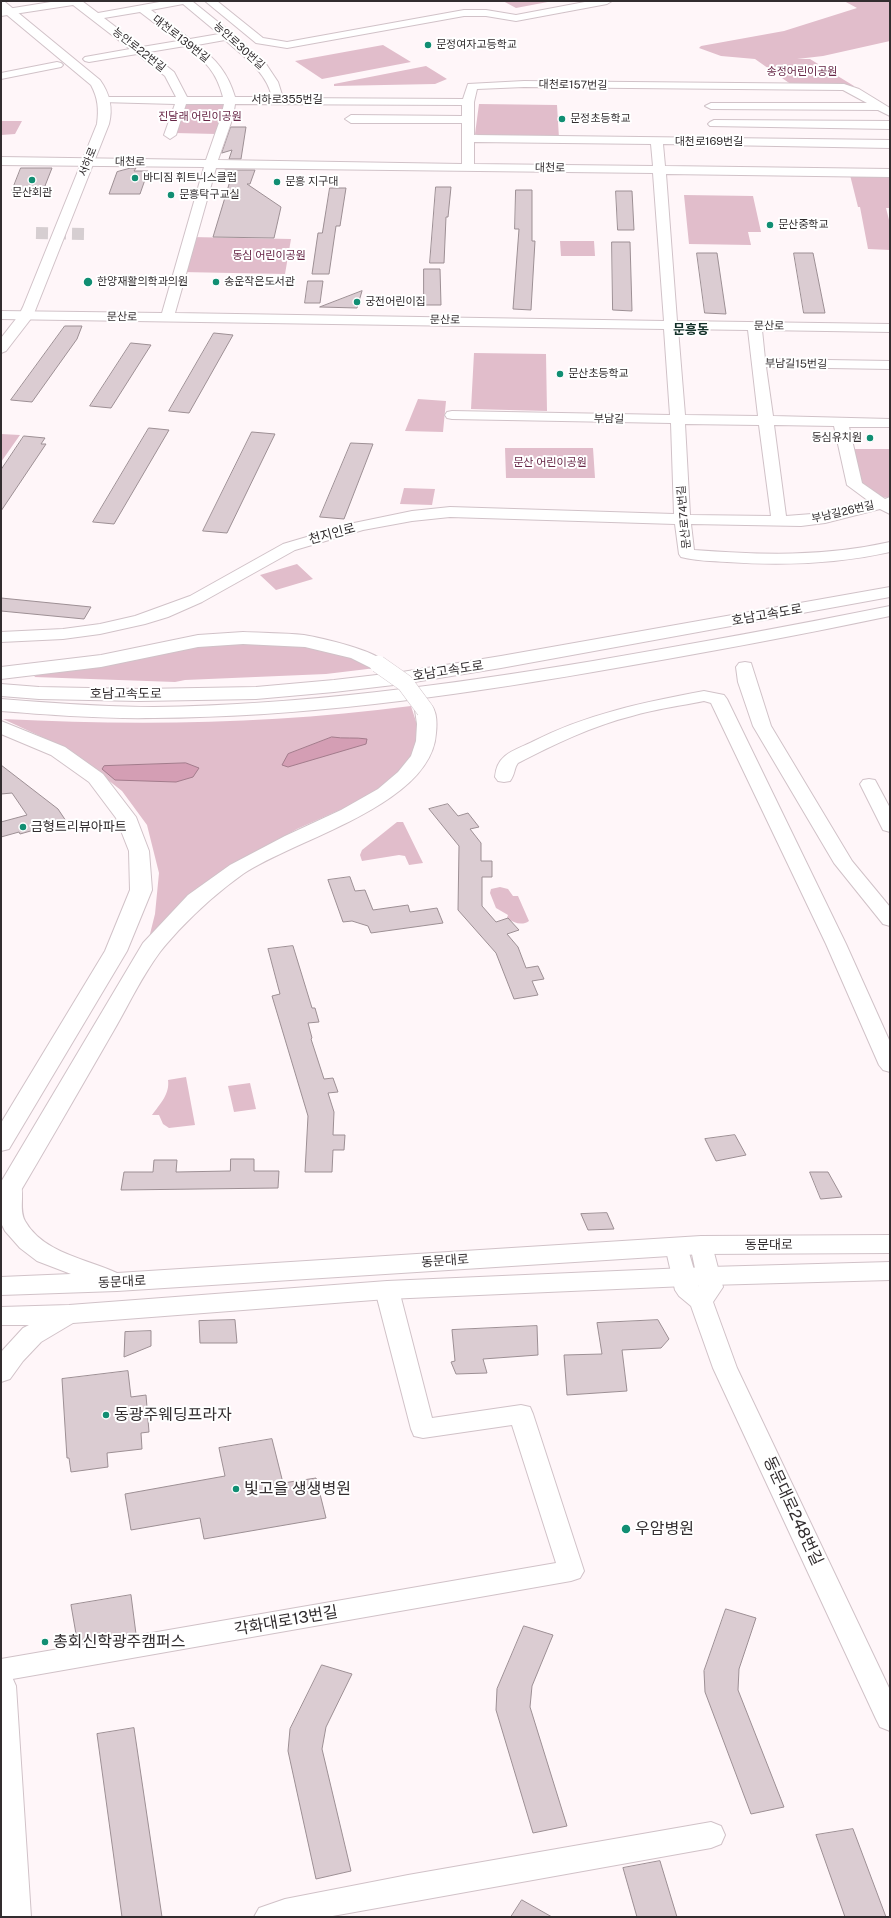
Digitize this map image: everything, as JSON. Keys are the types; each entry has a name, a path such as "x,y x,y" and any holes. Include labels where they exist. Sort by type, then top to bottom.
{"main road":[{"path":"4,10 88,75 96,83 105,100"},
{"name":"서하로","path":"1,348 26,316 103,124 105,100"},
{"name":"호남고속도로","path":"1,690 39,693 140,695 256,693 334,686 402,678 508,661 890,592"},
{"name":"호남고속도로","path":"1,705 42,709 154,712 244,709 395,697 532,677 729,644 890,611"},
{"path":"1,672 101,661 198,641 243,638 305,640 358,654 398,675 414,691 425,710 427,724 426,741 421,757 405,776 385,794 237,869 196,900 151,948 57,1109 5,1194 14,1225 29,1242 46,1256 117,1282"},
{"path":"1,727 58,752 96,778 126,817 139,851 140,890 116,951 1,1143"},
{"name":"동문대로","path":"1,1286 117,1282 676,1246 890,1244"},
{"name":"동문대로","path":"1,1316 69,1314 388,1290 709,1276 890,1271"},
{"path":"1,1372 14,1354 32,1335 69,1314"},
{"path":"1,1686 15,1917"}],"street":[{"path":"4,10 76,1"},
{"name":"능안로22번길","path":"76,1 170,74 182,100"},
{"path":"94,16 182,1"},
{"name":"능안로30번길","path":"186,1 229,36 262,66 277,91 278,100"},
{"path":"210,1 260,41 287,45 464,13 486,13 516,18 607,1"},
{"name":"대천로139번길","path":"142,8 210,60 220,74 230,100"},
{"path":"89,59 229,36"},
{"path":"3,74 57,65"},
{"name":"대천로157번길","path":"468,167 468,102 472,86 495,84 844,87 855,91 885,110"},
{"path":"708,87 715,141"},
{"name":"서하로355번길","path":"105,100 468,102"},
{"path":"170,135 182,100"},
{"path":"167,318 177,277 211,163 227,118 230,100"},
{"name":"대천로157번길","path":"711,106 885,110"},
{"path":"351,119 468,120"},
{"path":"714,124 890,125"},
{"path":"469,138 657,141"},
{"name":"대천로169번길","path":"669,324 657,141 890,144"},
{"name":"대천로","path":"1,160 890,173"},
{"name":"문산로","path":"1,315 167,318 378,319 890,328"},
{"name":"문산로74번길","path":"669,324 678,420 682,519 687,554 759,560 806,560 841,558 890,547"},
{"path":"754,325 759,363"},
{"name":"부남길15번길","path":"766,421 759,363 890,365"},
{"name":"부남길","path":"452,415 890,423"},
{"path":"766,421 779,520"},
{"path":"841,423 855,484 887,505"},
{"name":"부남길26번길","path":"682,519 801,521 825,518 887,505"},
{"name":"천지인로","path":"1,637 63,634 100,629 139,620 162,613 196,599 289,547 360,526 412,516 450,512 604,518 682,519"},
{"path":"745,667 747,682 762,726 844,863 890,920"},
{"path":"504,777 506,766 512,758 549,740 591,723 628,711 704,696 718,699 840,951 890,1065"},
{"path":"868,784 890,826"},
{"path":"701,1245 711,1286 701,1302"},
{"name":"동문대로248번길","path":"676,1246 687,1290 701,1302 725,1368 890,1719"},
{"name":"각화대로13번길","path":"1,1670 571,1572 521,1414 423,1429 388,1290"},
{"path":"269,1917 285,1912 408,1888 711,1835"}],"green space":[{"path":"503,1 553,1 516,8"},
{"name":"송정어린이공원","path":"844,1 890,1 890,41 823,56 797,59 810,59 854,86 792,85 755,59 721,56 699,48 701,46 784,31 857,8"},
{"path":"383,45 411,62 322,79 295,61"},
{"path":"426,66 447,79 435,84 334,86 334,84"},
{"name":"진달래 어린이공원","path":"225,103 216,134 175,133 183,104"},
{"path":"479,104 557,105 559,138 481,136 475,134"},
{"path":"1,121 22,121 15,134 1,135"},
{"path":"850,175 890,176 890,208 886,208 890,224 890,250 868,249 860,207 858,207"},
{"path":"684,195 753,196 761,232 748,232 751,245 689,244"},
{"name":"동심 어린이공원","path":"191,237 291,239 285,274 181,272"},
{"path":"560,241 594,241 595,256 561,256"},
{"path":"474,353 546,354 547,411 471,409"},
{"path":"418,399 446,401 443,432 405,431"},
{"path":"1,434 20,435 1,462"},
{"name":"문산 어린이공원","path":"505,448 593,448 595,478 506,478"},
{"path":"851,449 890,449 890,498 879,497 860,485"},
{"path":"404,488 435,489 432,505 400,504"},
{"path":"297,564 313,579 276,590 260,575"},
{"path":"305,641 384,667 326,674 185,680 175,682 34,677 38,674 160,648"},
{"path":"411,706 419,731 417,758 396,779 362,800 297,829 225,871 149,938 155,914 159,873 147,825 122,791 70,750 3,719 156,723 207,722 309,717"},
{"path":"397,822 403,822 423,863 409,865 405,856 399,855 362,861 360,855 362,850"},
{"path":"500,887 508,889 513,896 518,896 529,921 521,924 515,922 507,918 508,915 496,908 490,893 491,889"},
{"path":"186,1077 195,1125 169,1128 163,1124 159,1115 152,1115 166,1094 168,1080"},
{"path":"250,1083 256,1109 234,1112 228,1086"}],"shaded area":[{"path":"332,737 367,739 366,744 288,767 282,765 288,754"},
{"path":"186,763 199,768 193,777 176,782 115,780 102,769 104,766"}],"building":[{"path":"231,127 246,127 241,159 229,159 232,150 222,153"},
{"name":"문산회관","path":"21,168 52,168 43,191 12,191"},
{"path":"136,168 134,171 148,171 140,194 109,194 117,172"},
{"path":"225,170 255,170 250,184 247,184 281,207 274,238 213,237 230,181 221,180"},
{"path":"436,187 451,187 448,217 446,217 444,263 430,263"},
{"path":"330,188 346,188 340,226 336,226 329,274 312,274 318,233 322,233"},
{"path":"516,190 532,190 532,241 535,241 531,310 513,309 519,229 515,229"},
{"path":"616,191 632,191 634,230 618,230"},
{"path":"612,242 630,242 632,311 613,310"},
{"path":"697,253 717,253 726,314 705,313"},
{"path":"794,253 813,253 825,313 804,313"},
{"path":"424,269 440,269 441,305 424,305"},
{"path":"308,281 323,281 320,303 305,303"},
{"name":"궁전어린이집","path":"362,291 357,308 320,307"},
{"path":"65,326 82,326 77,339 32,402 11,400"},
{"path":"214,333 233,335 189,413 169,411"},
{"path":"131,343 151,345 111,408 90,406"},
{"path":"149,428 169,430 114,524 93,522"},
{"path":"252,432 275,434 227,533 203,531"},
{"path":"24,436 45,438 41,444 46,444 1,511 1,470"},
{"path":"351,443 373,444 344,519 320,517"},
{"path":"1,598 91,607 84,619 1,611"},
{"path":"1,765 58,809 66,821 20,834 19,832 1,837 1,822 27,815 12,793 1,794"},
{"path":"448,804 458,816 468,813 479,827 470,829 481,843 481,861 492,861 492,877 482,877 482,906 496,922 508,918 519,930 507,934 518,947 526,968 538,966 544,979 532,981 538,995 514,999 496,953 458,910 459,846 429,809"},
{"path":"350,877 355,891 365,890 373,910 408,905 410,912 437,908 443,923 371,933 368,926 352,921 343,922 328,880"},
{"path":"293,946 312,1008 315,1008 319,1022 308,1023 311,1039 324,1079 333,1078 338,1092 328,1093 334,1112 333,1135 345,1135 344,1150 333,1150 332,1172 305,1172 308,1116 272,996 280,994 268,949"},
{"path":"735,1135 746,1155 716,1161 705,1139"},
{"path":"231,1159 254,1159 254,1171 279,1171 278,1188 121,1190 124,1172 153,1172 154,1160 177,1160 176,1172 230,1171"},
{"path":"810,1172 828,1172 842,1197 821,1199"},
{"path":"607,1213 614,1229 588,1230 581,1214"},
{"path":"235,1320 237,1343 200,1343 199,1321"},
{"path":"658,1320 669,1339 661,1348 622,1350 627,1391 567,1395 564,1355 602,1354 597,1323"},
{"path":"537,1326 538,1355 483,1359 487,1373 456,1374 451,1362 455,1361 452,1330"},
{"path":"151,1331 151,1346 124,1357 125,1332"},
{"name":"동광주웨딩프라자","path":"128,1371 131,1397 146,1395 149,1432 141,1433 142,1449 107,1453 108,1467 71,1472 69,1458 67,1458 62,1379"},
{"name":"빛고을 생생병원","path":"272,1439 283,1483 316,1478 326,1518 204,1539 200,1518 131,1530 125,1494 225,1476 219,1448"},
{"path":"131,1595 136,1634 87,1643 76,1634 71,1605"},
{"path":"726,1609 756,1618 739,1669 738,1690 784,1807 751,1814 705,1692 704,1671"},
{"path":"524,1626 553,1635 532,1686 530,1707 567,1826 533,1833 496,1710 497,1689"},
{"path":"322,1665 352,1674 326,1727 322,1749 351,1871 316,1879 288,1751 290,1729"},
{"path":"134,1728 162,1917 122,1917 97,1734"},
{"path":"853,1829 886,1917 845,1917 816,1835"},
{"path":"660,1861 677,1917 637,1917 623,1868"},
{"path":"522,1900 552,1917 511,1917"}],"tunnel":[{"path":"36,233 84,234"}],"place":[{"name":"문정여자고등학교","path":"428,45"},
{"name":"문정초등학교","path":"562,119"},
{"name":"바디짐 휘트니스클럽","path":"135,178"},
{"name":"문산회관","path":"32,180"},
{"name":"문흥 지구대","path":"277,182"},
{"name":"문흥탁구교실","path":"171,195"},
{"name":"문산중학교","path":"770,225"},
{"name":"한양재활의학과의원","path":"88,282"},
{"name":"송운작은도서관","path":"216,282"},
{"name":"궁전어린이집","path":"357,302"},
{"name":"문산초등학교","path":"560,374"},
{"name":"동심유치원","path":"870,438"},
{"name":"금형트리뷰아파트","path":"23,827"},
{"name":"동광주웨딩프라자","path":"106,1415"},
{"name":"빛고을 생생병원","path":"236,1489"},
{"name":"우암병원","path":"626,1529"},
{"name":"총회신학광주캠퍼스","path":"45,1642"}],"district":[{"name":"문흥동","path":"691,330"}]}
